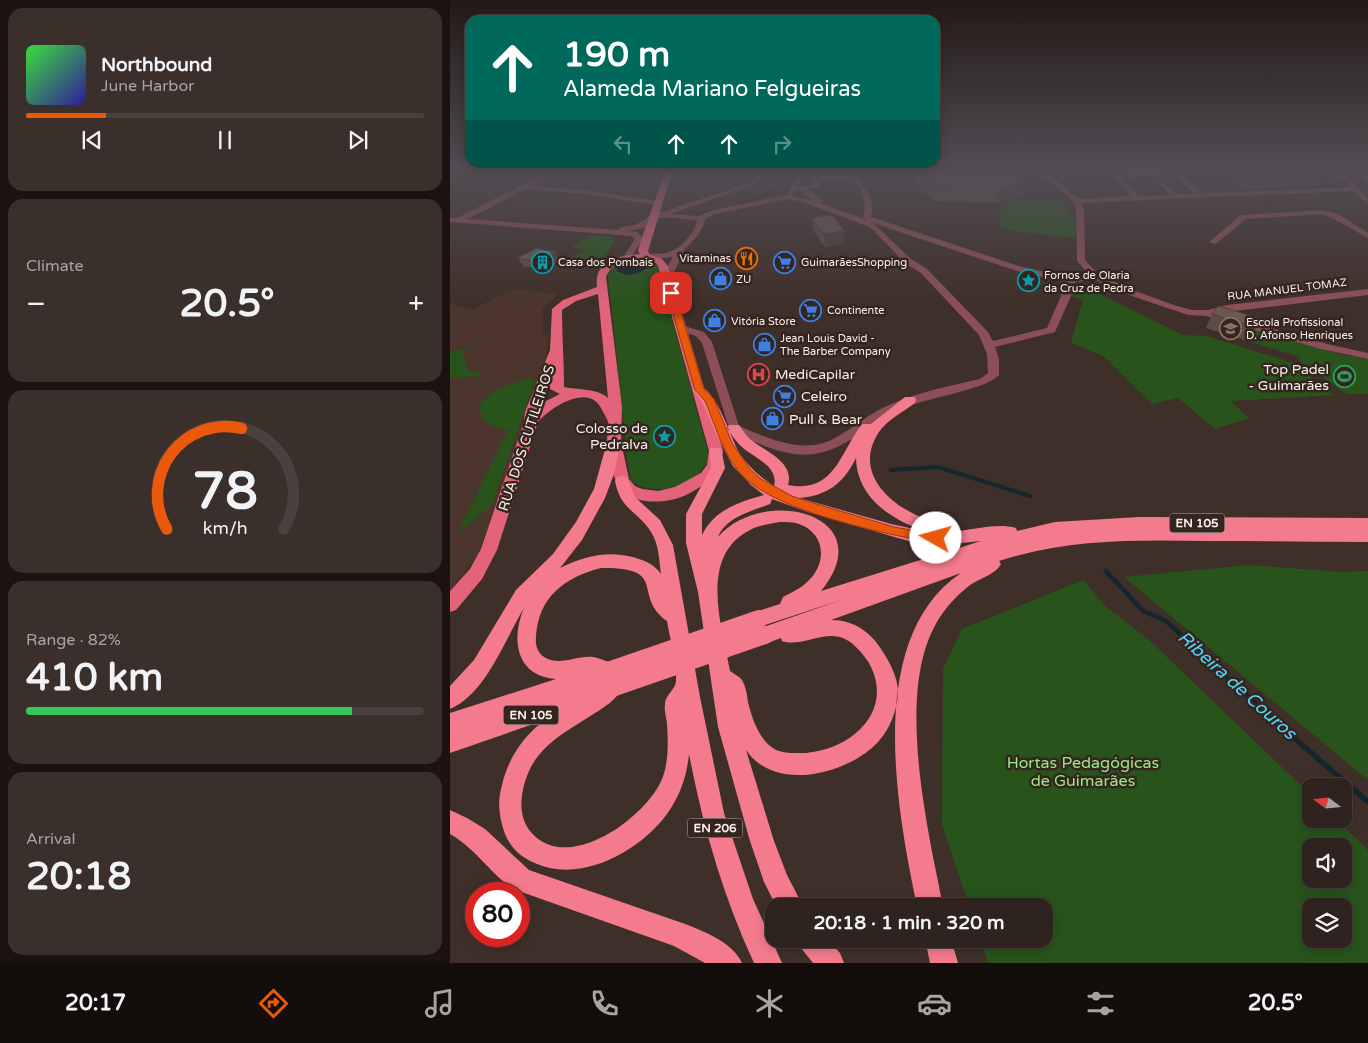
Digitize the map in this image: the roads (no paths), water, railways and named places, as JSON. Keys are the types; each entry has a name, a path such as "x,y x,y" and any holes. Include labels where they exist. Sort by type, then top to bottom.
{"highway":[{"path":"699,390 709,399 726,443 740,464 757,482 788,499 894,532 936,538 961,538 999,532"},
{"path":"910,400 876,426 866,443 863,463 869,486 884,503 921,524 957,532 999,532 1028,539"},
{"path":"740,464 776,486 791,492 807,492 826,487 840,474 861,433 881,413"},
{"path":"734,428 749,446 776,463 782,476 782,483"},
{"path":"450,699 478,672 518,602 563,554 576,535 605,482 609,469 609,456 614,442"},
{"name":"EN 206","path":"716,451 718,468 698,505 693,522 694,543 706,592 729,727 762,841 777,882 786,898"},
{"name":"EN 206","path":"622,480 624,493 629,502 653,523 661,535 667,553 675,616 703,775 722,850 739,901 768,963"},
{"path":"706,592 713,572 707,546 708,538 720,521 736,510 765,500"},
{"path":"712,563 726,538 736,530 761,518 782,515 795,516 806,519 823,531 827,537 831,552 826,575 820,583 762,627 783,637 812,630 842,629 864,641 882,667 887,700 883,718 874,732 860,745 830,760 800,764 778,762 756,746 748,732 734,688 720,676"},
{"name":"EN 105","path":"450,742 610,679 762,627 963,565 1055,528 1114,523 1368,524"},
{"name":"EN 105","path":"1028,539 1133,534 1368,536"},
{"path":"928,898 918,846 908,760 907,703 912,662 925,625 948,593 962,580 1028,539"},
{"path":"675,616 663,607 654,577 642,567 629,562 612,560 579,566 562,575 544,590 531,610 525,631 527,650 537,664 555,670 594,666 610,679 588,706 563,719 533,744 515,775 511,792 510,811 515,829 522,842 534,851 552,857 586,856 618,842 636,829 664,798 676,770 678,737 674,703 687,685"},
{"name":"EN 105","path":"450,724 610,679"},
{"path":"450,822 470,833 484,844 509,872 522,880 679,934 702,945 728,963"},
{"path":"818,948 830,963"},
{"path":"940,948 944,963"}],"main road":[{"path":"646,257 643,251 656,214"},
{"path":"646,257 659,261 666,277 716,451 714,466 706,477 679,492 658,496 639,494 630,490 622,480 614,442 613,421 615,407 601,278 603,271 614,263 626,259 646,257"},
{"name":"RUA DOS CUTILEIROS","path":"450,604 476,574 489,550 544,380 556,350 557,309 567,302 592,294 603,288"},
{"path":"556,350 558,359 558,388"},
{"path":"544,380 562,391 594,396 604,401 613,421"},
{"path":"531,422 544,407 555,400 579,393"}],"street":[{"path":"459,220 471,214"},
{"path":"599,231 630,229 665,214"},
{"path":"666,277 680,252 700,227 703,215 709,214"},
{"path":"681,328 700,334 707,342 734,428 780,447 810,450 832,445 881,413 910,400 990,378 995,370 990,345 984,334 924,271 908,262 876,228 840,214"},
{"path":"858,214 1020,269 1069,280 1079,280 1094,276"},
{"path":"1080,214 1081,261 1094,276 1132,294 1191,313 1208,313 1325,347 1368,356"},
{"path":"1213,242 1244,217 1287,214"},
{"path":"1331,214 1368,236"},
{"path":"656,217 696,218"},
{"path":"450,220 634,234 639,238 626,259"},
{"path":"646,257 666,256 680,252"},
{"path":"990,345 1051,330 1066,296 1069,280"},
{"name":"RUA MANUEL TOMAZ","path":"1208,313 1227,308 1368,292"}],"waterway":[{"name":"Ribeira de Couros","path":"891,470 938,467 1030,496"},
{"name":"Ribeira de Couros","path":"1106,571 1143,611 1166,621 1265,712"},
{"name":"Ribeira de Couros","path":"1263,711 1368,802"}],"place":[{"name":"Vitaminas","path":"747,258"},
{"name":"Casa dos Pombais","path":"542,262"},
{"name":"GuimarãesShopping","path":"785,262"},
{"name":"ZU","path":"720,279"},
{"name":"Fornos de Olaria da Cruz de Pedra","path":"1028,281"},
{"name":"Continente","path":"811,310"},
{"name":"Vitória Store","path":"715,321"},
{"name":"Escola Profissional D. Afonso Henriques","path":"1230,328"},
{"name":"Jean Louis David - The Barber Company","path":"764,344"},
{"name":"MediCapilar","path":"759,374"},
{"name":"Top Padel - Guimarães","path":"1345,377"},
{"name":"Celeiro","path":"785,396"},
{"name":"Pull & Bear","path":"773,419"},
{"name":"Colosso de Pedralva","path":"664,436"}],"park label":[{"name":"Hortas Pedagógicas de Guimarães","path":"1083,771"}]}
